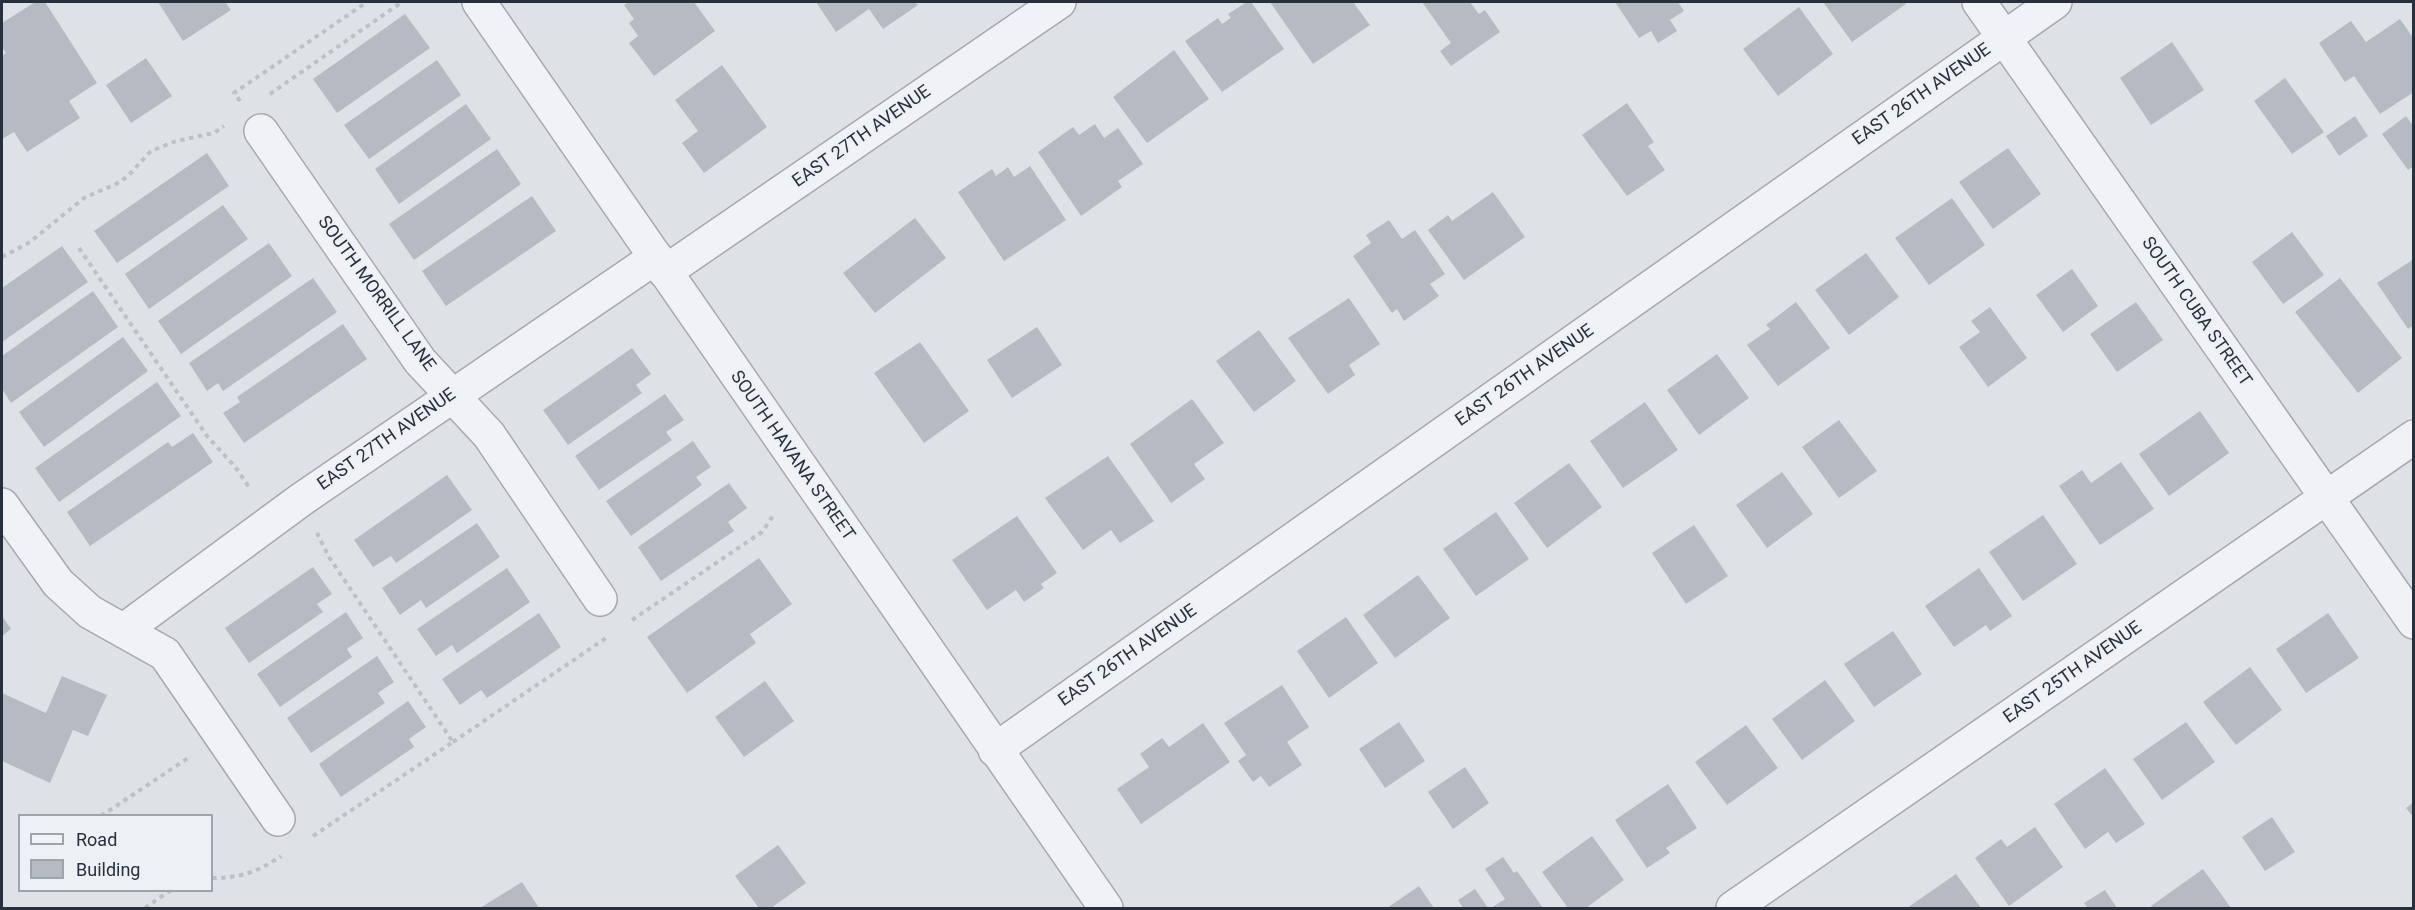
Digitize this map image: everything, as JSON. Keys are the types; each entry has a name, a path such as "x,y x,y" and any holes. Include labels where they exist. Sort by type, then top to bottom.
{"street":[{"name":"SOUTH HAVANA STREET","path":"479,2 1106,909"},
{"name":"EAST 27TH AVENUE","path":"124,630 271,521 453,395 660,265 1059,2"},
{"name":"SOUTH CUBA STREET","path":"1979,2 2414,622"},
{"name":"EAST 26TH AVENUE","path":"995,750 2055,2"},
{"name":"SOUTH MORRILL LANE","path":"254,120 420,361 489,435 600,600"},
{"name":"EAST 25TH AVENUE","path":"1733,909 2414,437"},
{"path":"2,505 58,583 90,612 165,654 278,819"}],"path":[{"path":"254,120 234,93 367,2"},
{"path":"266,96 402,2"},
{"path":"2,257 30,242 84,198 127,177 151,151 176,141 214,133 230,122"},
{"path":"79,249 207,436 236,468 271,521"},
{"path":"302,499 329,557 453,742 307,840"},
{"path":"104,814 221,735"},
{"path":"213,878 235,878 253,874 290,851"},
{"path":"145,909 170,892"}],"building":[{"path":"35,2 45,2 97,83 69,101 80,118 27,152 14,132 2,139 2,56 6,53 2,47 2,23"},
{"path":"158,2 225,2 231,10 183,41"},
{"path":"629,2 694,2 715,31 654,76 629,43 638,36 629,23 634,19 624,5"},
{"path":"816,2 915,2 918,5 883,29 869,9 836,32"},
{"path":"1247,2 1251,2 1284,49 1222,92 1185,41 1218,18 1222,24 1231,18 1228,14"},
{"path":"1270,2 1353,2 1370,25 1313,64"},
{"path":"1422,2 1470,2 1479,14 1485,10 1500,32 1451,66 1440,51 1451,43"},
{"path":"1615,2 1678,2 1684,11 1670,20 1677,31 1658,43 1651,31 1639,38"},
{"path":"1823,2 1904,2 1906,4 1852,42"},
{"path":"1799,7 1833,54 1778,96 1743,49"},
{"path":"405,14 430,48 337,113 313,79"},
{"path":"2400,19 2414,39 2414,92 2380,114 2354,76 2345,82 2319,43 2351,21 2366,42"},
{"path":"2172,42 2204,90 2151,125 2120,78"},
{"path":"1174,50 1209,99 1147,143 1113,97"},
{"path":"146,58 172,96 131,123 106,85"},
{"path":"437,60 461,95 369,159 344,125"},
{"path":"722,65 767,127 704,173 682,143 698,131 675,100"},
{"path":"2285,78 2324,132 2292,154 2254,101"},
{"path":"1627,103 1654,142 1648,146 1665,170 1627,196 1582,135"},
{"path":"466,104 491,139 399,204 375,169"},
{"path":"2355,116 2368,136 2339,156 2326,136"},
{"path":"2406,116 2414,127 2414,166 2408,170 2382,134"},
{"path":"1095,124 1104,138 1118,128 1143,164 1118,181 1122,187 1081,216 1038,152 1073,127 1079,135"},
{"path":"2008,148 2041,194 1993,229 1959,182"},
{"path":"497,149 521,184 414,260 389,224"},
{"path":"207,153 229,186 117,263 94,231"},
{"path":"1030,166 1066,220 1004,261 958,192 992,169 996,176 1008,167 1014,177"},
{"path":"1493,192 1525,237 1464,280 1428,230 1448,215 1452,221"},
{"path":"532,196 556,231 446,306 422,271"},
{"path":"1952,198 1985,245 1929,285 1895,238"},
{"path":"223,205 248,239 149,309 125,274"},
{"path":"915,218 946,258 875,313 843,273"},
{"path":"1389,220 1402,239 1415,230 1445,274 1430,284 1439,296 1404,321 1397,309 1392,313 1353,256 1371,243 1366,235"},
{"path":"2292,232 2324,275 2283,304 2252,262"},
{"path":"269,243 292,276 181,354 158,321"},
{"path":"62,246 88,282 2,342 2,288"},
{"path":"1866,253 1899,297 1849,335 1815,290"},
{"path":"2414,259 2414,325 2408,329 2377,283"},
{"path":"2072,269 2098,306 2063,332 2036,295"},
{"path":"313,278 337,312 223,391 218,383 207,391 189,363"},
{"path":"2340,278 2402,358 2358,393 2295,312"},
{"path":"93,291 118,327 11,403 2,389 2,356"},
{"path":"1349,298 1380,344 1349,365 1355,375 1328,394 1288,338"},
{"path":"1796,302 1830,348 1778,386 1747,345 1770,329 1766,325"},
{"path":"2136,302 2163,340 2117,372 2090,334"},
{"path":"1990,307 2027,358 1988,387 1959,347 1980,332 1971,321"},
{"path":"343,324 367,359 244,443 223,413 240,402 237,397"},
{"path":"1037,327 1062,365 1012,398 987,360"},
{"path":"1259,330 1296,381 1254,412 1216,361"},
{"path":"123,337 148,371 44,447 19,412"},
{"path":"920,342 969,411 924,443 874,373"},
{"path":"632,348 651,374 636,385 642,393 568,445 543,410"},
{"path":"1717,354 1749,398 1699,435 1667,390"},
{"path":"157,382 181,416 59,502 35,468"},
{"path":"665,394 684,420 666,432 672,440 599,490 575,456"},
{"path":"1192,399 1224,443 1194,464 1205,479 1171,503 1130,444"},
{"path":"1645,402 1678,450 1623,488 1590,441"},
{"path":"2200,411 2229,453 2169,496 2139,454"},
{"path":"1839,420 1877,471 1839,498 1802,447"},
{"path":"193,433 213,462 90,546 67,512 168,442 172,447"},
{"path":"693,441 711,467 696,477 702,485 631,536 606,501"},
{"path":"1108,456 1154,521 1120,543 1111,530 1083,550 1045,498"},
{"path":"2121,462 2154,509 2100,545 2059,486 2082,470 2091,483"},
{"path":"1569,463 1602,507 1547,548 1514,503"},
{"path":"1782,472 1813,514 1767,548 1736,505"},
{"path":"447,475 472,510 396,563 391,556 373,567 354,540"},
{"path":"729,483 747,508 728,522 734,531 661,581 638,547"},
{"path":"1496,512 1529,559 1476,596 1443,549"},
{"path":"2043,515 2077,564 2023,601 1989,552"},
{"path":"1017,516 1057,573 1041,584 1044,588 1024,602 1016,590 987,610 952,560"},
{"path":"477,523 500,557 426,608 421,600 400,615 382,588"},
{"path":"1694,525 1728,576 1686,604 1652,553"},
{"path":"759,558 792,604 750,634 756,643 687,693 647,637"},
{"path":"313,567 332,594 317,604 323,612 249,663 225,628"},
{"path":"507,568 530,602 457,653 452,645 436,656 417,629"},
{"path":"1979,568 2012,616 1990,631 1986,625 1954,647 1925,606"},
{"path":"1418,575 1450,618 1395,658 1363,615"},
{"path":"346,612 363,638 347,649 352,657 280,707 257,674"},
{"path":"539,613 561,647 487,698 481,690 460,705 442,679"},
{"path":"2328,613 2359,658 2306,693 2276,649"},
{"path":"2,616 11,629 2,636"},
{"path":"1346,617 1378,663 1329,698 1297,651"},
{"path":"1893,631 1922,674 1874,707 1844,664"},
{"path":"377,656 394,682 378,693 385,703 311,753 287,718"},
{"path":"2250,667 2282,710 2236,745 2203,702"},
{"path":"62,676 107,695 88,736 73,730 50,783 2,761 2,693 46,713"},
{"path":"1825,680 1855,721 1802,760 1772,719"},
{"path":"765,681 794,721 744,757 715,717"},
{"path":"1282,685 1309,727 1287,742 1302,765 1269,787 1261,776 1253,782 1238,761 1246,755 1224,723"},
{"path":"408,701 426,727 409,739 414,747 341,797 319,764"},
{"path":"1399,722 1425,761 1385,788 1359,749"},
{"path":"2186,722 2215,762 2162,800 2133,759"},
{"path":"1203,723 1230,762 1141,824 1117,789 1149,767 1140,754 1162,738 1169,747"},
{"path":"1746,725 1778,768 1727,805 1695,762"},
{"path":"1465,767 1489,803 1453,829 1428,792"},
{"path":"2105,768 2145,824 2116,843 2108,832 2085,849 2054,804"},
{"path":"1668,784 1697,828 1666,848 1670,853 1647,868 1615,820"},
{"path":"2414,802 2414,818 2406,808"},
{"path":"2272,817 2295,852 2265,871 2242,837"},
{"path":"2035,827 2063,867 2009,906 1975,858 2001,839 2007,847"},
{"path":"1592,836 1624,880 1586,908 1568,908 1542,872"},
{"path":"778,845 806,883 771,908 759,908 735,876"},
{"path":"1503,857 1514,873 1517,871 1543,908 1491,908 1505,899 1485,869"},
{"path":"2203,869 2231,908 2153,908 2151,906"},
{"path":"1956,874 1981,908 1907,908"},
{"path":"522,882 539,908 480,908"},
{"path":"1419,886 1434,908 1387,908"},
{"path":"1475,889 1488,908 1463,908 1458,900"},
{"path":"2105,890 2117,908 2088,908 2084,903"}]}
